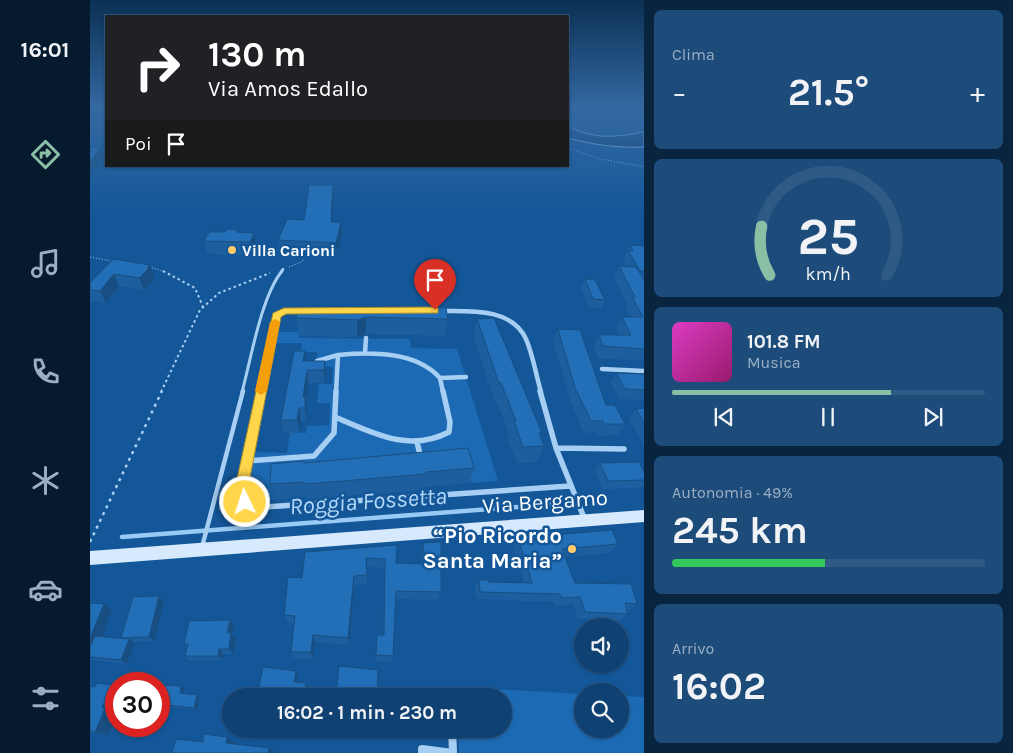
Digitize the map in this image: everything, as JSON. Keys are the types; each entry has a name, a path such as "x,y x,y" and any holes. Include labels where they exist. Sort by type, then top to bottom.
{"main road":[{"name":"Via Bergamo","path":"90,558 203,543 644,516"}],"street":[{"path":"313,310 284,311 276,315 242,488 245,502 251,508 570,486"},
{"path":"438,310 498,314 511,319 521,329 526,339 556,448 585,521"},
{"path":"365,353 366,338"},
{"path":"317,361 338,354 365,353 408,360 431,367 440,378 450,422 449,432 433,440 417,442 401,441 335,417"},
{"path":"247,461 314,456 334,433 338,354"},
{"path":"602,369 644,371"},
{"path":"440,378 466,377"},
{"path":"417,442 422,464"},
{"path":"556,448 624,449"},
{"path":"422,751 453,752 452,738"}],"lane":[{"path":"203,543 264,310 275,280 283,269"}],"path":[{"path":"569,148 600,159 644,167"},
{"path":"90,542 200,310 219,293 302,262 306,253"},
{"path":"90,258 118,262"},
{"path":"142,266 164,271 195,288 203,307"}],"shaded area":[{"path":"592,143 644,143 644,147 606,146"},
{"path":"299,332 299,338 410,339 411,348 457,349 498,481 471,483 465,461 275,475 274,500 263,500 256,497 252,493 249,479 254,452 287,453 290,433 306,433 307,426 329,425 330,403 317,403 319,384 332,384 333,367 317,366 317,352 301,352 302,343 274,343 278,333"},
{"path":"512,690 574,694 574,738 629,738 629,696 644,697 644,753 459,753 459,738 512,738"}],"building":[{"path":"100,147 90,162 90,148"},
{"path":"309,185 333,185 331,222 341,222 336,243 278,240 287,219 304,220"},
{"path":"227,229 238,230 237,232 254,233 250,242 204,241 209,232 225,232"},
{"path":"630,245 644,246 644,271 640,271 628,250 633,251"},
{"path":"113,259 150,265 139,278 114,274 100,291 90,290 90,283"},
{"path":"619,266 636,267 644,279 644,349 603,346 599,335 631,335 622,317 643,317 632,297 635,297"},
{"path":"585,279 595,280 605,300 593,299"},
{"path":"298,307 446,308 448,319 366,317 357,320 296,318"},
{"path":"494,318 542,433 539,433 544,446 523,447 514,421 516,421 501,383 499,383 477,319"},
{"path":"558,329 580,330 606,405 615,405 625,424 604,424 603,421 591,421 575,388"},
{"path":"294,351 305,351 303,361 325,361 324,370 307,370 303,397 305,397 305,408 299,408 297,420 281,420"},
{"path":"616,373 644,374 644,390 625,389"},
{"path":"644,408 644,422 636,409"},
{"path":"468,448 474,468 319,483 270,484 271,464 304,461 304,463"},
{"path":"639,462 644,472 644,480 608,481 600,463"},
{"path":"612,530 618,544 562,549 575,583 631,584 637,604 625,603 628,614 585,612 580,597 562,598 560,594 480,592 479,580 532,583 518,538"},
{"path":"441,542 441,592 396,591 393,656 376,655 377,635 384,635 385,559 366,558 367,575 354,576 348,638 313,635 311,652 291,652 295,616 284,615 288,577 302,578 305,552 397,545 396,563 425,564 423,543"},
{"path":"159,596 149,637 121,638 133,597"},
{"path":"90,603 104,604 90,638"},
{"path":"230,620 227,633 231,633 229,649 219,649 218,656 185,656 188,644 184,644 189,621"},
{"path":"95,636 129,639 121,660 90,657 90,647"},
{"path":"339,666 378,670 377,688 337,688"},
{"path":"263,667 296,671 294,682 306,683 305,688 259,688"},
{"path":"97,683 105,684 105,701 102,708 105,708 95,732 90,731 90,686 95,687"},
{"path":"170,686 181,686 180,693 197,695 194,708 170,705"},
{"path":"204,734 227,738 226,743 269,748 268,753 172,753 176,739 203,742"}],"waterway":[{"name":"Roggia Fossetta","path":"122,537 557,504"}],"slow traffic":[{"path":"261,391 275,322"}],"place":[{"name":"Villa Carioni","path":"232,250"},
{"name":"“Pio Ricordo Santa Maria”","path":"572,549"}],"route":[{"path":"245,502 242,488 276,315 284,311 435,310"}]}
